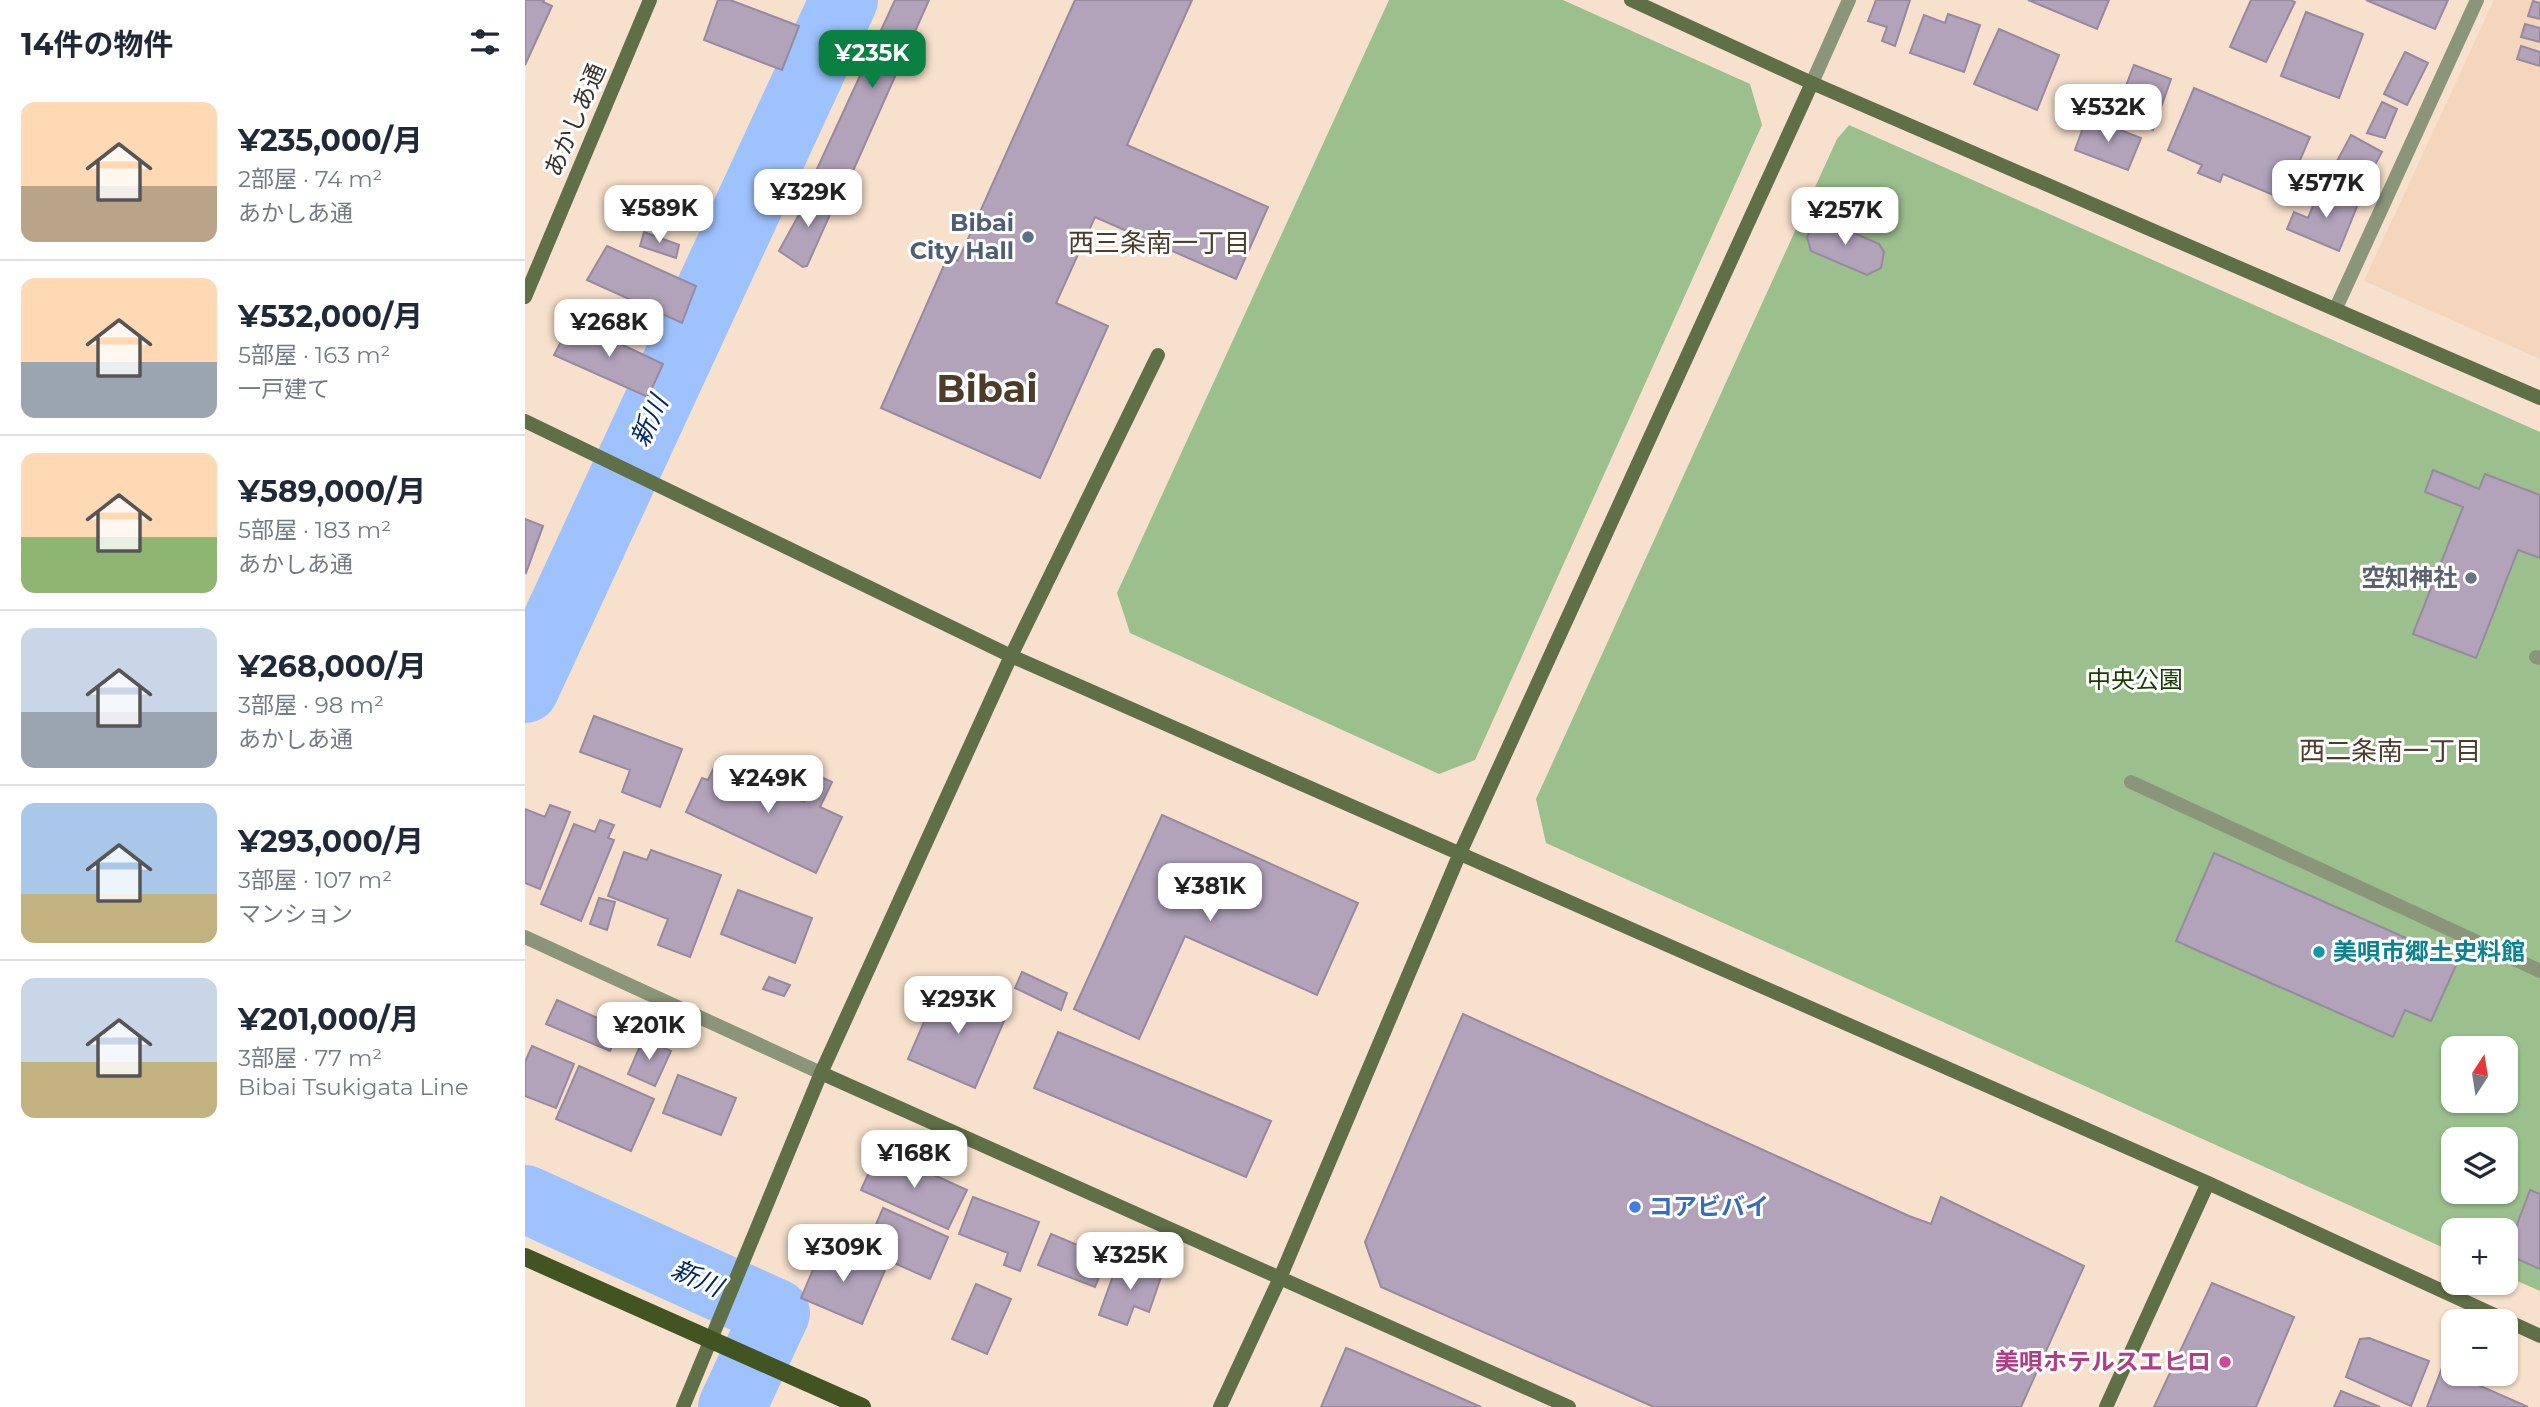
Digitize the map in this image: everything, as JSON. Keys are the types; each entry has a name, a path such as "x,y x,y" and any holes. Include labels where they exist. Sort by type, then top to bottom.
{"main road":[{"path":"525,1257 862,1407"}],"street":[{"name":"あかしあ通","path":"525,297 650,0"},
{"path":"1631,0 1812,83 2540,398"},
{"path":"1220,1407 1280,1278 1460,853 1849,0"},
{"path":"2336,308 2477,0"},
{"path":"683,1407 821,1073 1011,656 1158,355"},
{"path":"525,421 1011,656 2207,1183 2540,1336"},
{"path":"2131,782 2540,971"},
{"path":"525,937 821,1073 1569,1407"},
{"path":"2106,1407 2207,1183"}],"shaded area":[{"path":"2494,0 2540,0 2540,359 2364,281"}],"green space":[{"path":"1389,0 1563,0 1750,84 1762,125 1475,760 1439,774 1130,633 1117,593"},
{"name":"中央公園","path":"1849,125 2540,432 2540,1291 2518,1281 2518,1218 2441,1218 2441,1247 1546,843 1536,799 1837,139"}],"building":[{"path":"525,0 544,0 543,2 552,6 525,65"},
{"path":"718,0 730,0 799,26 782,70 704,40"},
{"path":"895,0 929,0 849,180 844,182 817,169"},
{"name":"Bibai City Hall","path":"1075,0 1192,0 1127,145 1268,207 1236,279 1095,217 1056,303 1108,326 1040,478 881,408 948,256 958,261"},
{"path":"1876,0 1910,0 1895,46 1882,41 1887,27 1868,21"},
{"path":"2028,0 2109,0 2097,29"},
{"path":"2251,0 2295,2 2266,62 2230,47"},
{"path":"2366,0 2448,0 2435,29"},
{"path":"2533,1 2540,3 2540,19 2528,16"},
{"path":"2306,12 2363,34 2339,98 2281,76"},
{"path":"1948,14 1980,25 1964,72 1910,53 1924,15 1945,23"},
{"path":"2525,24 2540,28 2540,42 2521,37"},
{"path":"1999,29 2059,55 2037,110 1974,84"},
{"path":"2521,46 2540,52 2540,66 2517,59"},
{"path":"2405,52 2428,63 2407,105 2384,94"},
{"path":"2134,65 2171,79 2153,130 2114,117"},
{"path":"2194,88 2310,137 2283,199 2223,174 2220,182 2198,173 2202,165 2168,150"},
{"path":"2382,102 2397,109 2385,138 2367,133"},
{"path":"2087,117 2141,138 2128,170 2075,150"},
{"path":"2351,135 2382,152 2360,192 2329,176"},
{"path":"813,189 836,201 807,266 803,267 779,251"},
{"path":"2320,189 2358,204 2339,251 2287,229 2294,212 2308,218"},
{"path":"1823,219 1879,244 1884,252 1881,268 1867,275 1811,251 1807,237 1814,222"},
{"path":"644,232 679,245 676,258 640,246"},
{"path":"607,246 696,286 682,323 587,280"},
{"path":"610,308 644,321 643,330 605,317"},
{"path":"572,321 663,364 648,397 554,355"},
{"name":"空知神社","path":"2433,470 2479,489 2485,474 2540,495 2540,558 2518,550 2476,658 2413,634 2463,507 2425,492"},
{"path":"525,519 543,526 526,573 525,572"},
{"path":"594,716 682,749 660,807 622,792 630,770 580,752"},
{"path":"717,761 804,802 817,775 832,782 820,807 842,817 816,873 686,812 702,778 708,780"},
{"path":"550,805 570,812 540,889 525,883 525,809 545,817"},
{"path":"1162,815 1358,903 1317,995 1185,936 1139,1039 1074,1009"},
{"path":"600,820 614,825 608,838 614,840 581,921 541,904 574,824 595,832"},
{"path":"651,850 721,875 690,957 658,945 668,919 608,896 624,852 647,860"},
{"name":"美唄市郷土史料館","path":"2214,853 2458,961 2431,1021 2405,1010 2393,1037 2176,941"},
{"path":"738,890 812,918 795,963 721,934"},
{"path":"599,898 615,902 607,930 590,924"},
{"path":"1022,972 1067,993 1061,1010 1015,988"},
{"path":"769,977 790,985 784,996 763,989"},
{"path":"940,985 1007,1014 975,1088 908,1059"},
{"path":"557,1000 620,1028 610,1051 546,1024"},
{"name":"コアビバイ","path":"1463,1014 1909,1216 1931,1224 1941,1197 2084,1266 2021,1407 1654,1407 1381,1287 1365,1242"},
{"path":"1058,1032 1271,1121 1246,1177 1034,1088"},
{"path":"643,1039 671,1051 655,1086 628,1074"},
{"path":"532,1046 574,1064 556,1108 525,1096 525,1062"},
{"path":"579,1066 654,1099 631,1151 556,1119"},
{"path":"678,1075 736,1098 721,1135 663,1113"},
{"path":"879,1150 967,1190 948,1229 861,1190"},
{"path":"2530,1190 2540,1194 2540,1269 2518,1259 2518,1222"},
{"path":"973,1197 1039,1222 1020,1271 1004,1265 1008,1253 959,1234"},
{"path":"883,1208 948,1237 930,1279 865,1250"},
{"path":"1051,1234 1099,1254 1094,1267 1102,1270 1095,1287 1038,1265"},
{"path":"824,1244 885,1270 862,1324 801,1298"},
{"path":"1119,1259 1162,1274 1149,1312 1134,1306 1127,1325 1099,1315"},
{"name":"美唄ホテルスエヒロ","path":"2212,1283 2294,1317 2256,1407 2154,1407"},
{"path":"976,1284 1011,1299 987,1354 952,1339"},
{"path":"2369,1338 2429,1361 2411,1406 2346,1377 2360,1339"},
{"path":"1346,1348 1354,1351 1481,1407 1321,1407"},
{"path":"2441,1371 2441,1386 2480,1386 2528,1407 2427,1407"},
{"path":"2341,1391 2380,1407 2334,1407"}],"waterway":[{"name":"新川","path":"525,689 844,0"},
{"name":"新川","path":"525,1199 776,1313 732,1407"}],"place":[{"name":"Bibai City Hall","path":"1028,237"},
{"name":"空知神社","path":"2471,578"},
{"name":"美唄市郷土史料館","path":"2319,952"},
{"name":"コアビバイ","path":"1635,1207"},
{"name":"美唄ホテルスエヒロ","path":"2225,1362"}],"district":[{"name":"西三条南一丁目","path":"1159,243"},
{"name":"Bibai","path":"987,389"},
{"name":"西二条南一丁目","path":"2390,751"}]}
